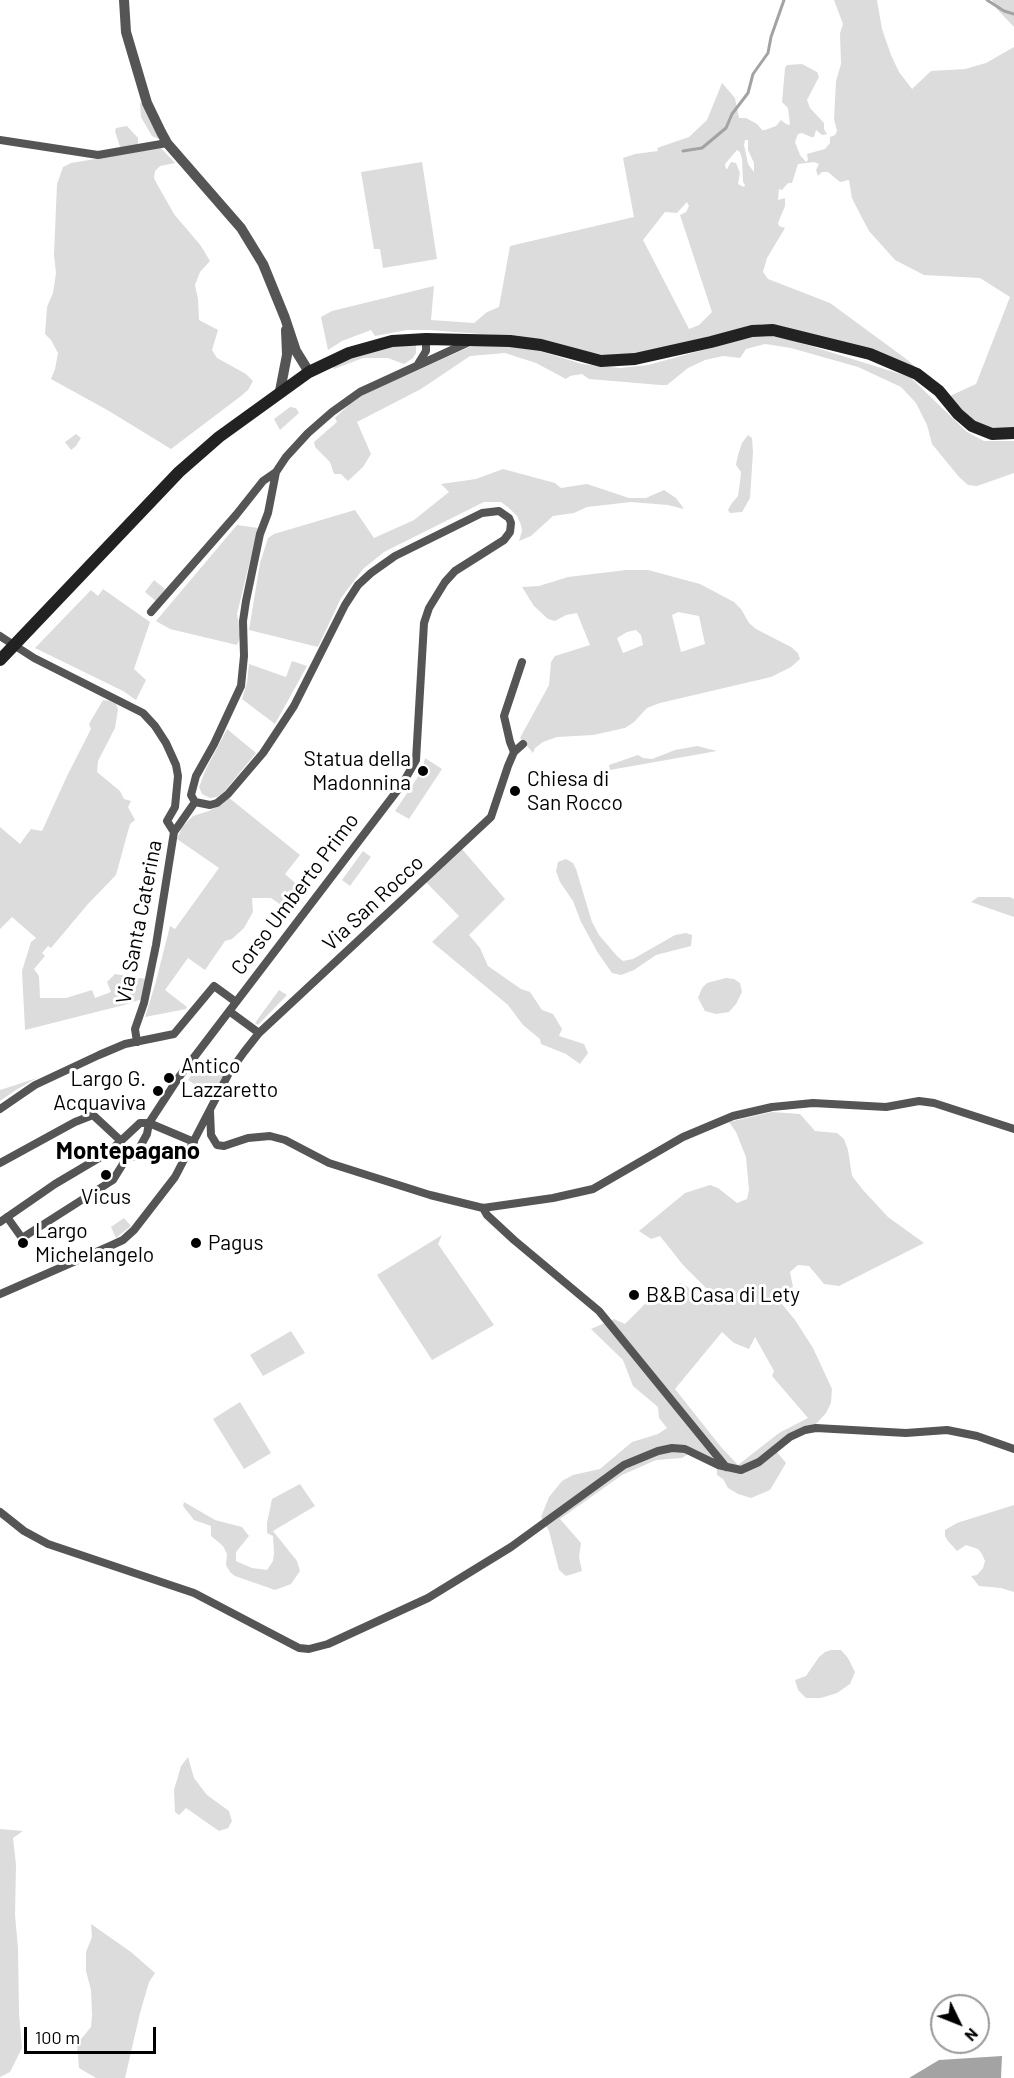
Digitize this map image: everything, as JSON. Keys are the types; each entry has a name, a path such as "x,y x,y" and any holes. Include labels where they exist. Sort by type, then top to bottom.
{"main road":[{"path":"0,660 178,472 219,437 309,372 371,346 392,341 431,339 510,341 541,345 601,361 635,359 744,332 773,330 870,354 917,374 939,391 958,414 972,426 992,434 1014,433"}],"street":[{"path":"124,0 126,33 147,103 167,143 241,228 263,264 296,351 309,372"},
{"path":"0,140 98,155 167,143"},
{"path":"280,391 287,355 285,318"},
{"path":"417,364 436,352 438,344 431,339"},
{"path":"152,612 263,481 276,472 297,445 332,412 360,392 472,340"},
{"path":"195,802 190,795 196,776 241,686 244,656 243,621 246,601 276,472"},
{"name":"Corso Umberto Primo","path":"149,1123 179,1077 403,783 416,760 424,623 429,608 445,582 455,571 504,540 510,532 508,518 499,510 482,513 395,556 371,573 358,585 345,605 294,706 263,753 228,794 217,803 210,805 195,802"},
{"path":"0,636 34,658 142,713 155,726 176,765 178,788 175,807 167,821 174,832"},
{"path":"514,752 504,716 522,662"},
{"name":"Via San Rocco","path":"0,1294 123,1240 134,1230 175,1177 226,1077 260,1033 491,817 500,786 514,752 523,744"},
{"name":"Via Santa Caterina","path":"137,1042 135,1029 144,1003 154,955 174,832 195,802"},
{"path":"0,1108 35,1085 124,1044 174,1034 214,986 236,1002"},
{"path":"229,1011 260,1033"},
{"path":"210,1111 211,1135 217,1145 224,1146 248,1138 270,1136 285,1140 328,1163 429,1195 483,1208 553,1198 593,1189 690,1133 733,1116 772,1107 813,1103 886,1107 919,1101 934,1103 1014,1129"},
{"path":"0,1163 75,1122 93,1115 120,1140"},
{"path":"149,1123 140,1149 135,1156 126,1159 113,1180 22,1238 3,1220 109,1152 137,1124 149,1123 194,1142"},
{"path":"120,1140 118,1150 126,1159"},
{"path":"483,1208 514,1240 599,1311 726,1467"},
{"path":"0,1512 24,1531 48,1544 194,1593 299,1648 309,1649 328,1644 428,1598 511,1546 624,1464 646,1455 672,1448 685,1449 726,1467 741,1470 750,1467 790,1437 816,1428 906,1433 947,1430 977,1436 1014,1449"}],"shaded area":[{"path":"834,0 877,0 882,29 891,55 899,72 912,89 931,71 965,69 986,63 1014,47 1014,429 993,429 970,421 950,396 976,384 1010,297 980,278 924,275 895,260 869,231 852,198 849,180 840,182 828,172 822,172 818,176 816,170 819,164 814,162 798,164 792,183 788,183 782,190 779,189 778,200 785,198 785,206 778,223 779,226 785,228 767,258 763,272 768,279 830,303 909,361 928,379 785,327 762,324 631,355 608,356 521,337 429,330 407,330 375,336 371,330 342,341 328,350 321,317 332,311 434,286 431,320 474,323 487,312 499,307 510,246 634,217 623,158 658,151 657,148 689,137 707,120 722,83 735,98 739,118 746,118 765,130 776,126 781,120 790,125 788,108 782,102 787,65 802,64 817,72 819,77 807,100 810,108 824,123 827,134 822,135 816,130 814,137 798,134 795,142 800,155 806,162 807,154 825,149 830,143 830,137 837,131 834,119 836,81 841,64 840,33 843,24","holes":["745,140 748,140 748,150 754,163 754,172 748,164","737,150 740,152 744,187 738,184 740,173 736,163 731,162 727,169 725,164","687,202 689,206 686,212 680,215 712,312 699,325 689,329 643,240 665,212 677,213"]},
{"path":"992,0 1014,0 1014,27 996,8"},
{"path":"144,102 159,139 152,136 141,117 140,103"},
{"path":"127,126 138,138 138,147 121,150 115,131 116,128"},
{"path":"161,148 175,163 160,166 155,171 154,178 174,214 201,246 210,261 200,272 195,285 199,320 218,330 212,350 217,358 246,374 253,381 241,396 171,449 51,379 58,353 45,334 47,307 53,293 56,273 54,255 57,184 63,167 71,163"},
{"path":"422,162 437,259 383,268 380,249 374,249 361,172"},
{"path":"764,335 788,339 910,377 967,432 984,441 1014,441 1014,473 977,486 968,485 932,444 927,425 916,403 901,387 858,367 791,348 765,344 746,349 740,358 723,356 705,360 688,368 667,385 589,379 582,374 566,379 536,363 505,353 470,356 421,389 357,422 371,454 363,467 348,481 341,474 334,474 330,462 315,447 314,442 337,422 335,418 356,398 474,345 494,344 540,351 582,364 620,368 648,365"},
{"path":"416,345 413,358 404,364 388,358 363,358 334,369 333,365 384,346"},
{"path":"290,407 296,408 299,413 280,430 274,419"},
{"path":"76,434 81,438 71,450 65,442"},
{"path":"748,435 752,438 753,452 750,498 742,512 730,513 728,510 738,496 740,482 741,472 736,465 738,455"},
{"path":"503,469 555,483 561,488 587,484 629,498 646,498 664,490 676,498 684,509 668,505 631,502 587,507 574,513 553,516 531,536 519,541 522,531 517,516 501,502 484,502 384,552 363,569 341,598 318,647 249,630 260,563 268,538 274,534 355,510 374,538 414,520 449,492 441,484 476,479"},
{"path":"237,525 258,528 237,614 241,635 237,645 170,629 156,621"},
{"path":"626,570 648,570 700,584 734,602 749,623 791,647 798,653 800,659 791,667 771,677 660,703 647,708 625,728 593,735 557,737 543,742 535,748 533,753 520,738 549,685 551,662 555,656 590,645 577,613 566,615 555,621 548,619 534,606 522,587 539,586 568,577","holes":["678,612 699,616 705,644 681,652 672,615","636,630 641,635 643,645 623,653 617,638"]},
{"path":"154,580 165,589 156,601 145,592"},
{"path":"103,589 150,622 134,669 146,680 136,700 123,691 35,648 91,590 98,596"},
{"path":"292,661 307,666 275,724 242,699 249,664 286,677"},
{"path":"103,700 116,704 118,709 115,728 98,761 97,772 120,791 124,799 131,801 128,807 135,820 130,824 116,875 51,948 48,946 42,953 45,956 34,969 39,976 40,998 66,998 92,990 95,998 111,992 107,982 115,974 146,979 142,999 25,1030 22,971 31,942 36,938 12,917 0,929 0,827 20,844 31,829 42,831 91,729 89,724"},
{"path":"227,729 256,753 223,793 210,798 202,794 199,787"},
{"path":"697,746 717,751 610,770 609,765 638,755 652,759 675,750"},
{"path":"425,758 442,769 409,819 395,811 422,771"},
{"path":"228,797 300,855 285,874 301,888 286,906 271,898 252,898 253,912 244,928 232,939 225,941 205,970 188,958 165,990 187,1007 186,1009 145,1017 170,926 175,929 219,868 177,839 182,827 193,816 209,811 223,803"},
{"path":"461,848 505,899 469,935 480,948 488,966 521,989 530,992 542,1010 553,1014 562,1029 559,1036 584,1044 588,1053 580,1064 566,1054 541,1044 540,1039 523,1025 508,1005 432,942 459,916 425,881"},
{"path":"363,851 371,857 350,886 342,880"},
{"path":"566,859 573,863 576,869 592,922 599,935 623,961 633,959 675,935 686,933 692,935 691,946 656,955 634,970 621,975 612,973 598,953 581,922 573,901 560,882 556,871 558,862"},
{"path":"978,897 1014,899 1014,917 971,902"},
{"path":"726,978 740,983 742,992 736,1004 729,1012 716,1014 705,1011 698,998 702,988 707,983"},
{"path":"279,990 287,995 258,1025 255,1023"},
{"path":"203,1060 224,1076 214,1097 188,1080"},
{"path":"37,1078 16,1090 0,1101 0,1090"},
{"path":"772,1112 800,1114 815,1131 837,1133 844,1139 848,1150 852,1176 863,1190 888,1217 924,1243 839,1286 824,1284 809,1266 798,1265 790,1272 793,1287 776,1293 777,1298 813,1348 832,1389 831,1403 826,1413 815,1425 804,1430 777,1452 786,1463 770,1490 751,1498 738,1494 728,1488 723,1479 717,1475 717,1468 693,1451 682,1458 656,1460 622,1475 560,1519 581,1543 579,1557 582,1571 566,1576 559,1570 549,1531 541,1517 549,1497 562,1481 573,1475 600,1469 632,1442 658,1434 667,1428 659,1418 658,1407 633,1386 623,1360 591,1329 614,1319 625,1324 659,1290 668,1299 680,1283 688,1287 702,1301 701,1296 707,1289 683,1265 660,1236 651,1239 639,1231 685,1193 710,1185 718,1188 737,1203 747,1199 749,1190 746,1157 736,1132 729,1122","holes":["722,1332 734,1343 749,1349 755,1337 774,1371 772,1376 808,1418 779,1433 738,1465 675,1389"]},
{"path":"124,1218 131,1226 116,1238 111,1227"},
{"path":"442,1235 438,1244 494,1325 432,1360 377,1275"},
{"path":"291,1331 305,1353 263,1376 250,1355"},
{"path":"240,1402 271,1453 244,1469 213,1419"},
{"path":"300,1484 315,1506 273,1531 297,1561 300,1571 291,1584 275,1590 235,1576 230,1572 226,1565 227,1554 223,1546 211,1536 211,1526 194,1520 183,1506 184,1502 215,1520 242,1527 249,1536 236,1552 236,1561 252,1568 267,1570 273,1561 274,1553 273,1536 267,1533 272,1499"},
{"path":"1014,1505 1014,1592 979,1586 971,1576 977,1575 983,1568 985,1561 982,1554 978,1549 966,1545 957,1551 945,1536 945,1530 957,1523"},
{"path":"831,1650 841,1650 848,1658 855,1672 850,1684 837,1693 821,1698 806,1698 798,1690 795,1680 806,1676 819,1657"},
{"path":"188,1757 194,1778 207,1795 229,1811 232,1821 228,1828 219,1831 186,1808 179,1815 175,1812 174,1790 181,1766"},
{"path":"0,1829 23,1831 13,1838 16,1865 15,1915 22,2048 10,2072 0,2077"},
{"path":"91,1924 131,1952 155,1973 149,1982 140,2013 125,2078 96,2078 79,2068 77,2044 91,2027 92,2015 91,1990 86,1971 86,1952 92,1937"},
{"path":"1002,2056 1001,2078 909,2078 939,2060"}],"waterway":[{"path":"683,151 702,148 726,128 732,114 748,93 753,74 768,53 784,0"},
{"path":"987,0 1004,11 1014,14"}],"place":[{"name":"Statua della Madonnina","path":"423,771"},
{"name":"Chiesa di San Rocco","path":"515,791"},
{"name":"Antico Lazzaretto","path":"169,1078"},
{"name":"Largo G. Acquaviva","path":"158,1091"},
{"name":"Vicus","path":"106,1175"},
{"name":"Largo Michelangelo","path":"23,1243"},
{"name":"Pagus","path":"196,1243"},
{"name":"B&B Casa di Lety","path":"634,1295"}],"district":[{"name":"Montepagano","path":"128,1151"}]}
